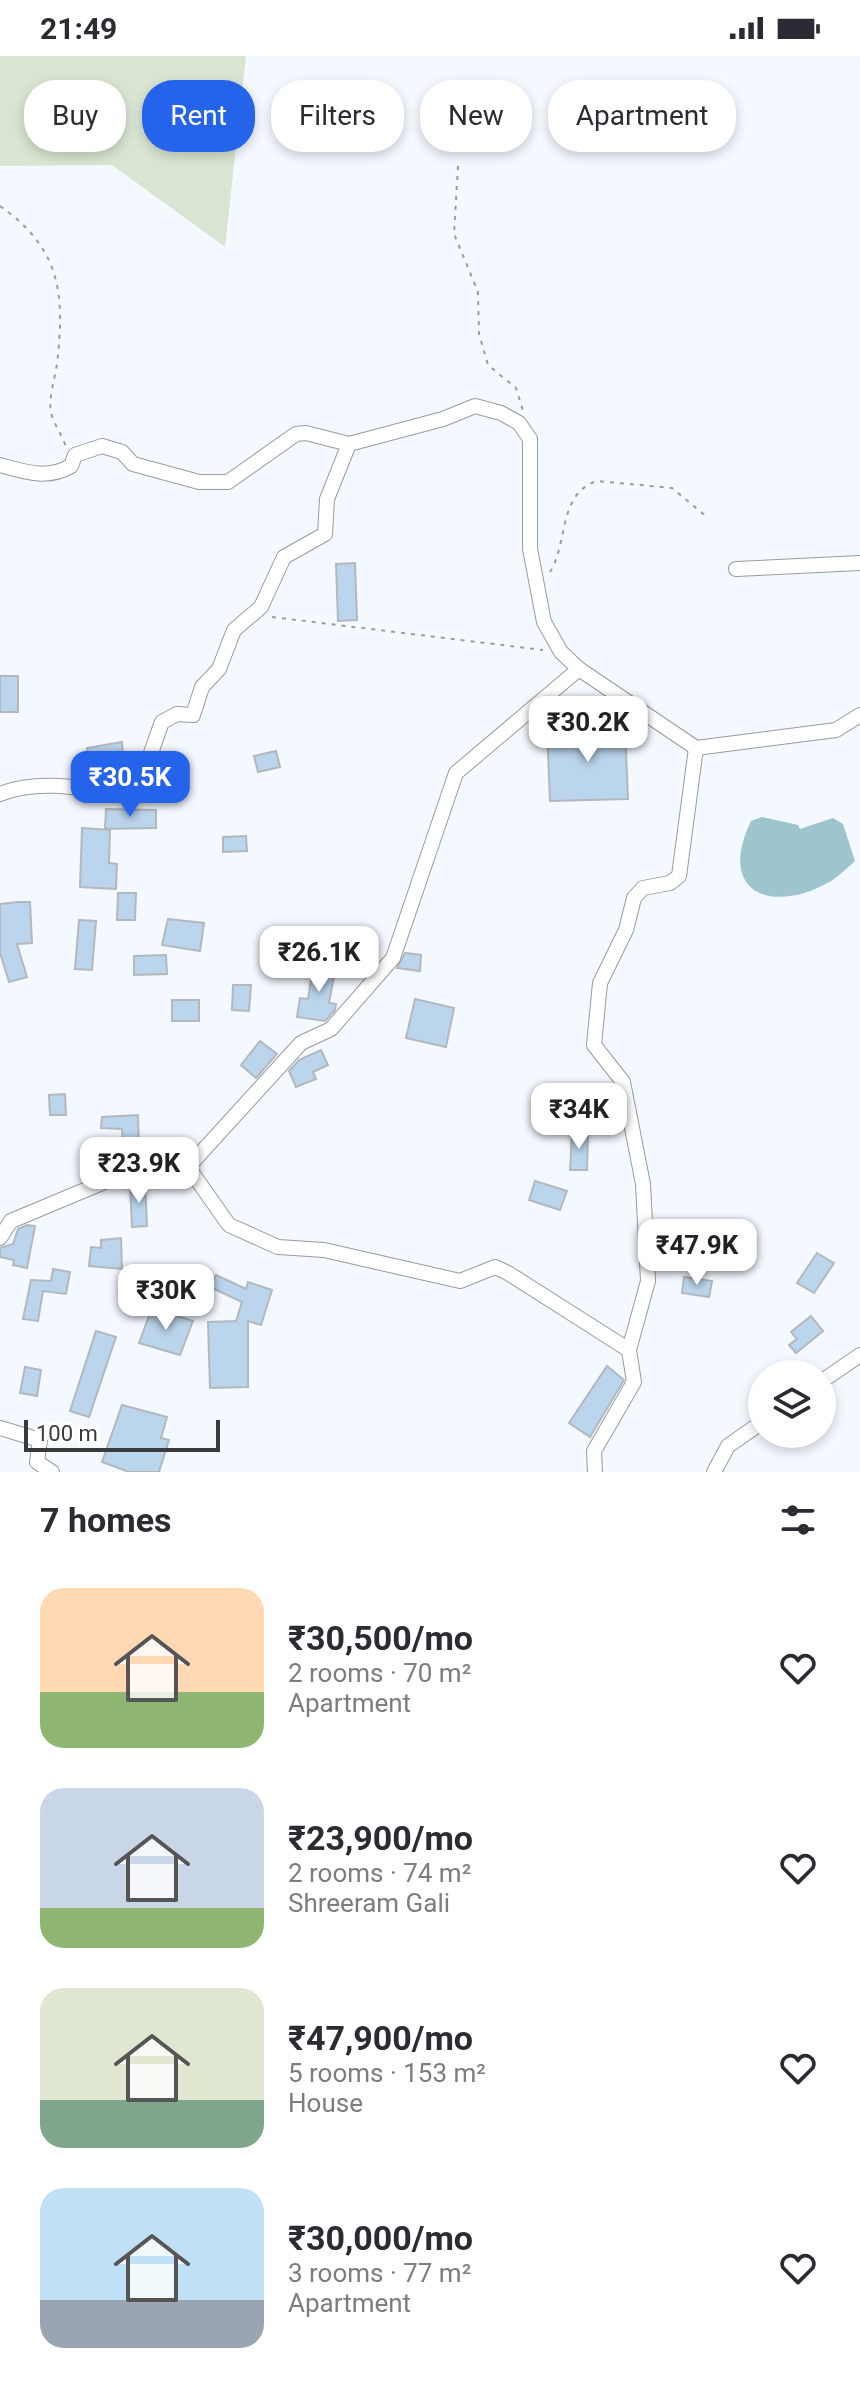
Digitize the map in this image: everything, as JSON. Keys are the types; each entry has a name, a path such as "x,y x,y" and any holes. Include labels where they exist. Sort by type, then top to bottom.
{"street":[{"path":"0,465 43,476 71,466 75,455 102,446 122,452 133,464 199,482 228,482 296,434 306,433 349,444 443,419 475,406 501,413 519,423 530,439 530,549 544,622 561,652 579,669 696,748 836,730 860,715"},
{"path":"0,794 11,789 62,787 119,793 137,779 149,763 162,722 177,714 193,715 202,687 219,669 234,630 261,607 284,557 325,534 327,499 349,444"},
{"path":"736,569 860,563"},
{"path":"2,1230 11,1221 121,1175 188,1167 301,1043 331,1029 393,958 456,773 579,669"},
{"path":"595,1472 594,1451 634,1382 629,1350 648,1281 643,1184 623,1082 594,1045 600,983 626,930 634,898 643,888 670,883 679,876 696,748"},
{"path":"188,1167 229,1225 278,1247 324,1250 460,1281 495,1267 629,1350"},
{"path":"836,1371 860,1355"},
{"path":"0,1428 40,1440 37,1462 52,1472"},
{"path":"714,1472 728,1446 748,1432"}],"path":[{"path":"458,166 454,234 478,292 477,327 488,365 516,388 524,407 519,423"},
{"path":"0,206 25,224 45,250 58,284 61,329 51,413 61,430 71,466"},
{"path":"538,590 558,559 564,520 573,500 587,484 597,481 672,488 707,517"},
{"path":"254,614 561,652"}],"green space":[{"path":"0,56 246,56 243,80 142,80 142,152 235,152 225,247 112,165 0,166"}],"water":[{"path":"762,817 798,825 800,829 833,818 843,824 855,861 831,881 809,891 771,896 756,891 746,881 741,866 742,846 751,821"}],"building":[{"path":"355,563 357,620 338,621 336,564"},
{"path":"0,676 18,676 18,712 0,712"},
{"path":"625,726 628,799 550,801 547,729"},
{"path":"122,742 124,766 89,768 87,748"},
{"path":"276,751 280,767 258,772 254,756"},
{"path":"106,809 156,810 156,828 105,829"},
{"path":"82,828 110,830 109,863 117,864 116,889 80,887"},
{"path":"246,836 247,851 223,852 223,837"},
{"path":"118,893 136,893 135,920 117,920"},
{"path":"30,902 32,943 17,944 27,977 9,982 0,953 0,904"},
{"path":"168,919 204,923 200,951 162,945"},
{"path":"79,920 96,921 92,970 75,969"},
{"path":"405,953 421,955 420,971 397,968"},
{"path":"166,955 167,974 134,975 134,956"},
{"path":"314,962 336,965 329,1003 336,1004 335,1010 325,1021 297,1017 300,998 308,999"},
{"path":"233,985 251,985 249,1011 232,1010"},
{"path":"415,999 454,1008 446,1047 406,1038"},
{"path":"172,1000 199,1000 199,1021 172,1021"},
{"path":"260,1041 277,1054 256,1078 241,1065"},
{"path":"321,1050 328,1065 313,1072 316,1079 296,1087 289,1071 299,1060"},
{"path":"65,1094 66,1115 50,1115 49,1095"},
{"path":"138,1115 139,1149 175,1146 176,1158 129,1164 128,1148 123,1148 122,1129 101,1128 102,1117"},
{"path":"572,1132 588,1133 587,1170 570,1170"},
{"path":"535,1181 567,1191 560,1210 529,1200"},
{"path":"145,1182 147,1226 132,1227 130,1184"},
{"path":"35,1226 27,1268 13,1265 14,1260 0,1257 0,1248 13,1244 18,1229"},
{"path":"121,1238 122,1269 89,1266 91,1247 101,1248 101,1240"},
{"path":"817,1253 834,1263 814,1293 797,1283"},
{"path":"53,1269 70,1272 66,1294 43,1291 38,1321 23,1319 31,1280 51,1281"},
{"path":"216,1275 246,1289 248,1282 272,1290 261,1325 248,1321 248,1387 210,1388 208,1322 236,1321 242,1302 210,1287"},
{"path":"684,1277 712,1281 709,1297 682,1293"},
{"path":"152,1308 193,1321 180,1355 139,1343"},
{"path":"811,1316 823,1331 796,1353 789,1345 797,1339 791,1332"},
{"path":"96,1331 116,1337 89,1417 70,1411"},
{"path":"607,1366 624,1380 590,1437 569,1423"},
{"path":"25,1367 41,1370 37,1396 20,1393"},
{"path":"122,1405 167,1417 161,1438 169,1440 159,1472 129,1472 102,1462"}]}
